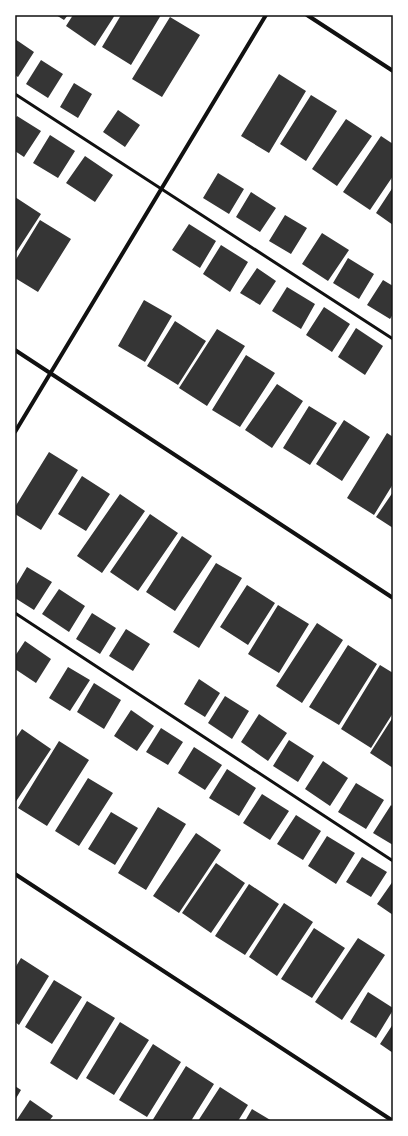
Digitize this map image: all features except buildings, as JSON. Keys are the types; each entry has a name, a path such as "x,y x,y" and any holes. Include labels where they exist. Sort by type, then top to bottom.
{"street":[{"path":"15,432 266,15"},
{"path":"307,15 393,72"},
{"path":"15,350 393,598"},
{"path":"15,874 393,1121"}],"lane":[{"path":"15,94 393,339"},
{"path":"15,613 393,861"}]}
